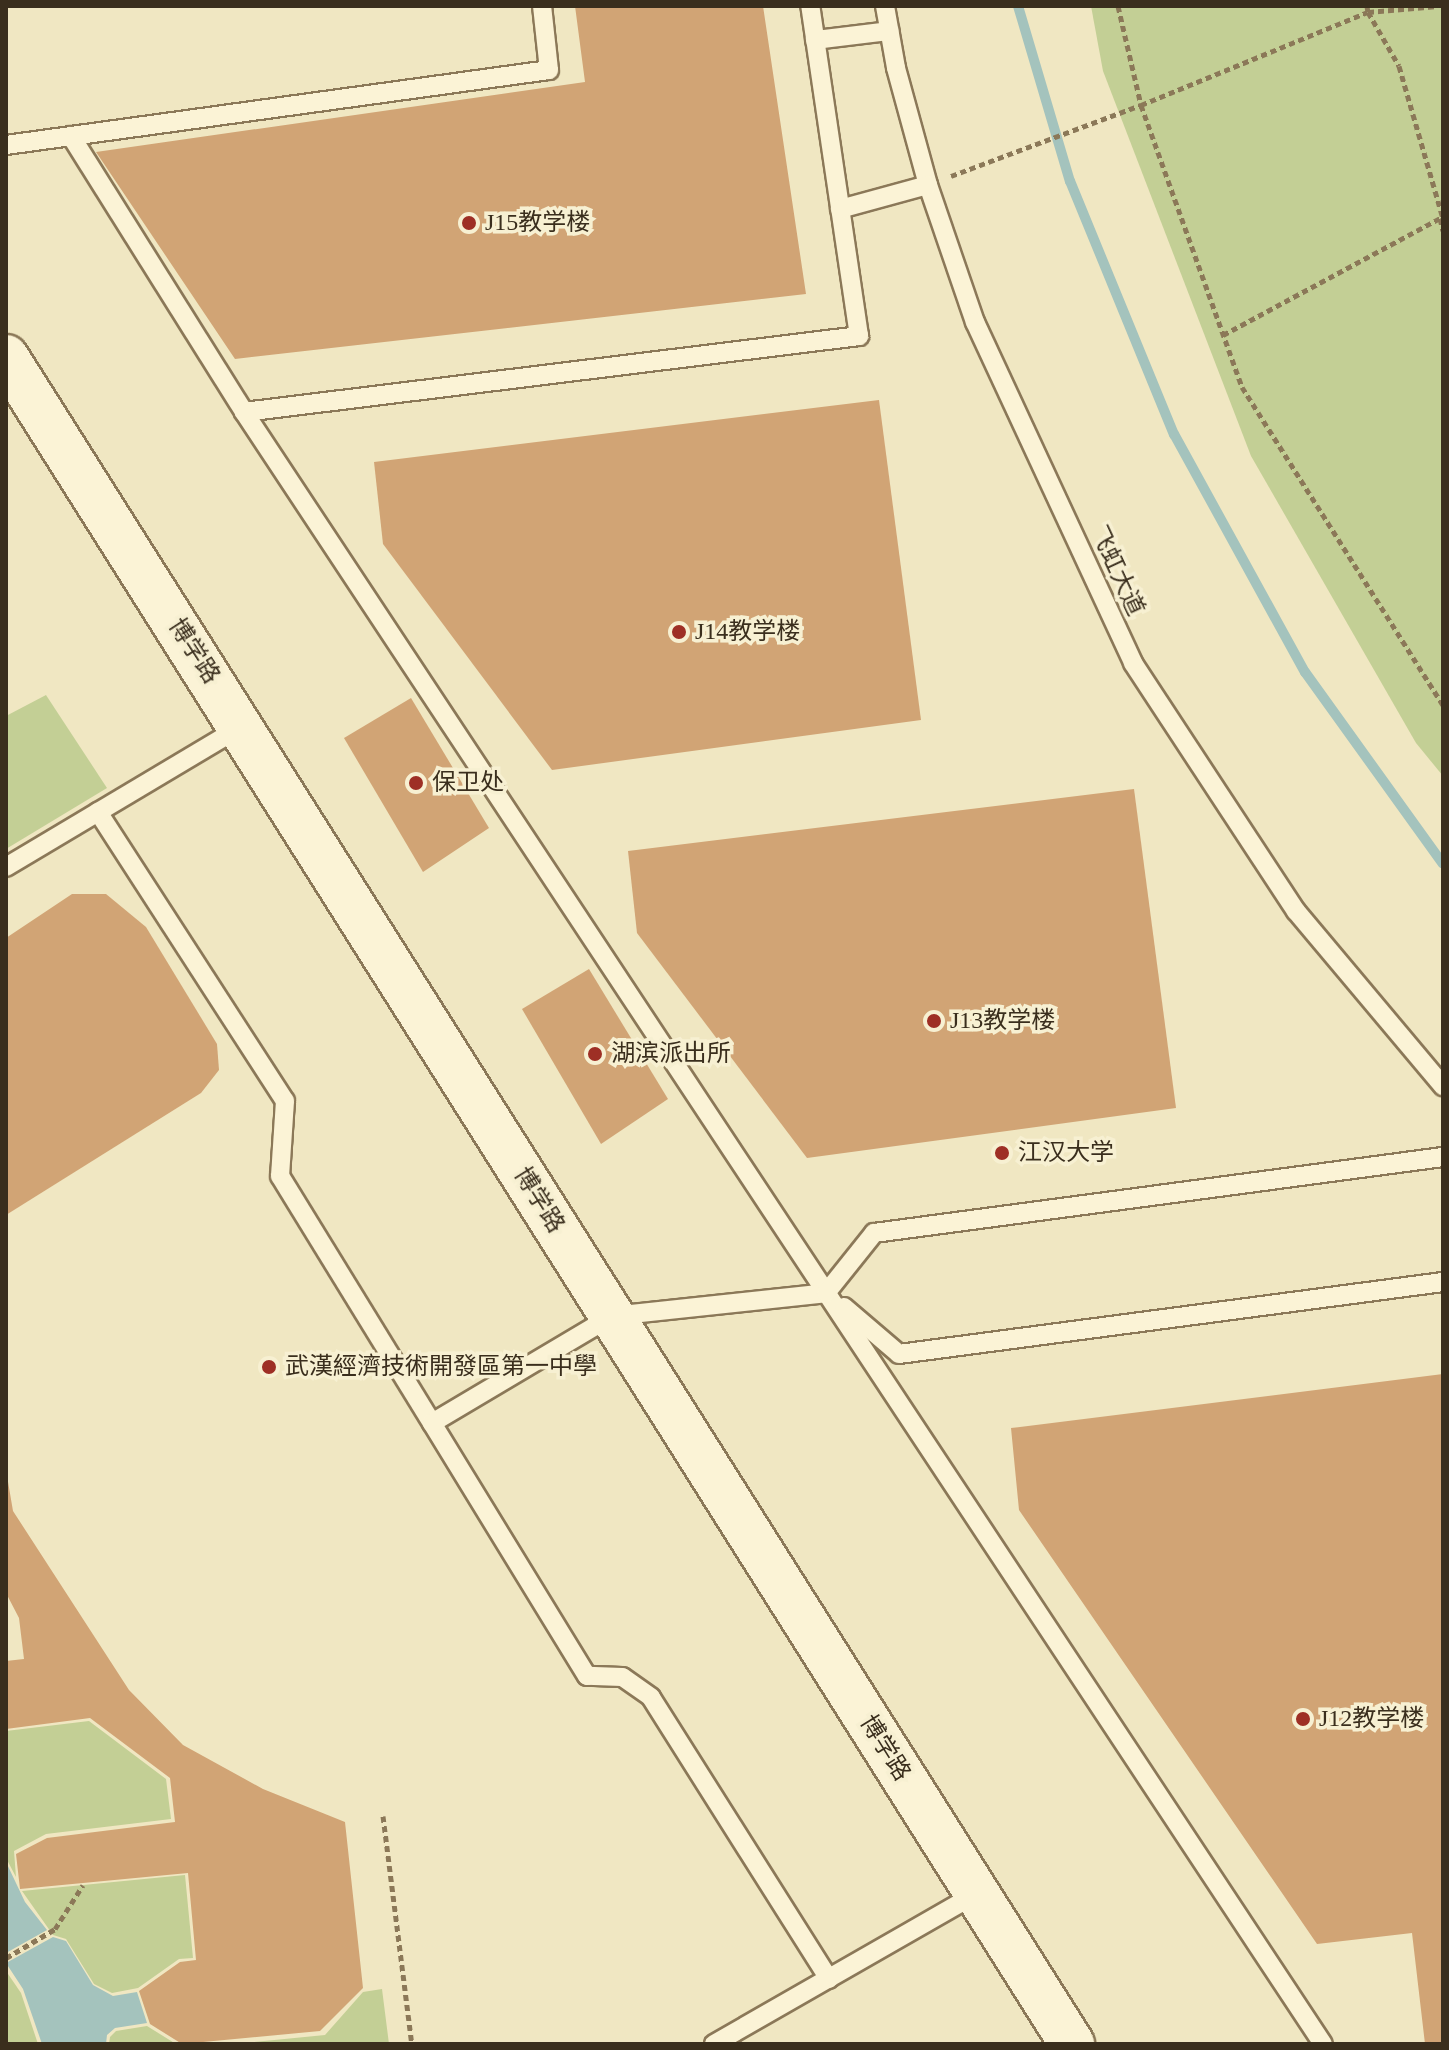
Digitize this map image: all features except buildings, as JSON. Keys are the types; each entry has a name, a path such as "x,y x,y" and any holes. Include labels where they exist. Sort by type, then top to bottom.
{"street":[{"name":"博学路","path":"6,357 243,726 1072,2044"}],"lane":[{"path":"6,145 549,70 542,6"},
{"path":"244,412 859,336 810,6"},
{"name":"飞虹大道","path":"885,6 928,185 975,322 1133,663 1296,911 1443,1086"},
{"path":"815,40 889,31"},
{"path":"71,136 244,412 1323,2044"},
{"path":"840,209 928,185"},
{"path":"6,867 243,726"},
{"path":"98,812 285,1101 280,1176 587,1676 622,1677 651,1697 829,1979"},
{"path":"432,1423 612,1316 826,1293 874,1233 1443,1157"},
{"path":"826,1293 899,1354 1443,1282"},
{"path":"714,2044 976,1894"}],"path":[{"path":"1118,6 1141,105 1242,387 1443,705"},
{"path":"928,185 1141,105 1368,9 1438,6"},
{"path":"1368,9 1399,66 1443,231"},
{"path":"1223,335 1442,218"},
{"path":"383,1816 412,2044"},
{"path":"6,1958 55,1929 83,1885"}],"green space":[{"path":"1091,6 1443,6 1443,776 1416,743 1251,456 1103,71"},
{"path":"46,695 107,788 6,849 6,716"},
{"path":"89,1721 166,1779 171,1819 46,1834 14,1851 16,1877 6,1858 6,1731"},
{"path":"185,1875 193,1958 179,1959 138,1988 112,1993 94,1984 66,1939 53,1935 22,1891"},
{"path":"6,1971 21,1993 38,2044 6,2044"},
{"path":"382,1989 389,2044 235,2044 325,2035 363,1992"},
{"path":"147,2026 176,2044 109,2044 110,2037 116,2031"}],"water":[{"path":"6,1862 25,1902 47,1930 6,1953"},
{"path":"53,1937 66,1941 93,1985 113,1996 137,1992 147,2023 115,2028 107,2035 106,2044 42,2044 23,1989 6,1963"}],"waterway":[{"path":"1018,6 1070,181 1174,434 1305,672 1443,864"}],"place":[{"name":"J15教学楼","path":"469,223"},
{"name":"J14教学楼","path":"679,632"},
{"name":"保卫处","path":"416,783"},
{"name":"J13教学楼","path":"934,1021"},
{"name":"湖滨派出所","path":"595,1054"},
{"name":"江汉大学","path":"1002,1153"},
{"name":"武漢經濟技術開發區第一中學","path":"269,1367"},
{"name":"J12教学楼","path":"1303,1719"}]}
